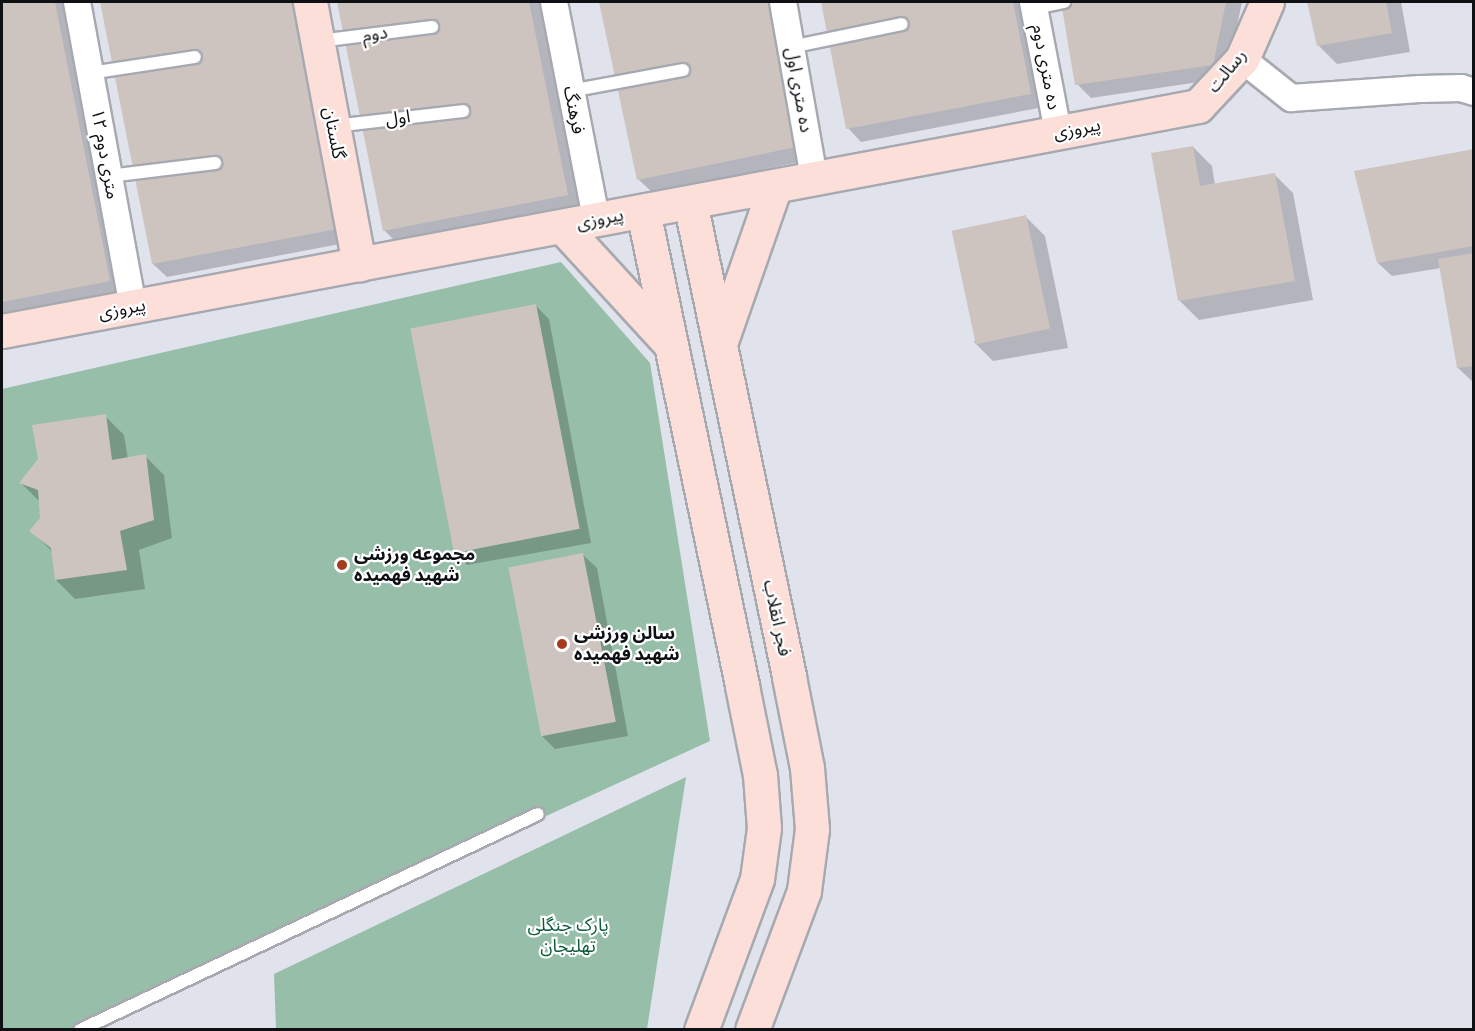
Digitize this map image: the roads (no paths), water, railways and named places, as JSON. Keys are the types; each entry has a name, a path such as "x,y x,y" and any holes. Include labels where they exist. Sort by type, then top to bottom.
{"street":[{"name":"۱۲ متری دوم","path":"77,2 133,307"},
{"name":"گلستان","path":"310,2 359,264"},
{"name":"فرهنگ","path":"554,2 596,219"},
{"name":"ده متری اول","path":"783,2 814,178"},
{"name":"رسالت","path":"1198,106 1242,58 1267,2"},
{"name":"ده متری دوم","path":"1034,5 1058,132"},
{"path":"1242,58 1291,98 1461,88 1473,92"},
{"name":"پیروزی","path":"2,332 1198,106"},
{"path":"720,344 775,186"},
{"name":"فجر انقلاب","path":"690,202 802,746 812,829 804,891 752,1029"},
{"path":"643,211 758,764 764,828 757,879 701,1029"},
{"path":"562,226 671,346"}],"lane":[{"path":"1034,5 1065,2"},
{"path":"791,47 903,24"},
{"name":"دوم","path":"317,42 432,27"},
{"path":"90,73 195,57"},
{"path":"570,91 682,70"},
{"name":"اول","path":"333,126 463,111"},
{"path":"109,176 215,163"},
{"path":"80,1029 538,814"}],"place":[{"name":"مجموعه ورزشی شهید فهمیده","path":"342,565"},
{"name":"سالن ورزشی شهید فهمیده","path":"562,644"}],"park label":[{"name":"پارک جنگلی تهلیجان","path":"568,936"}]}
